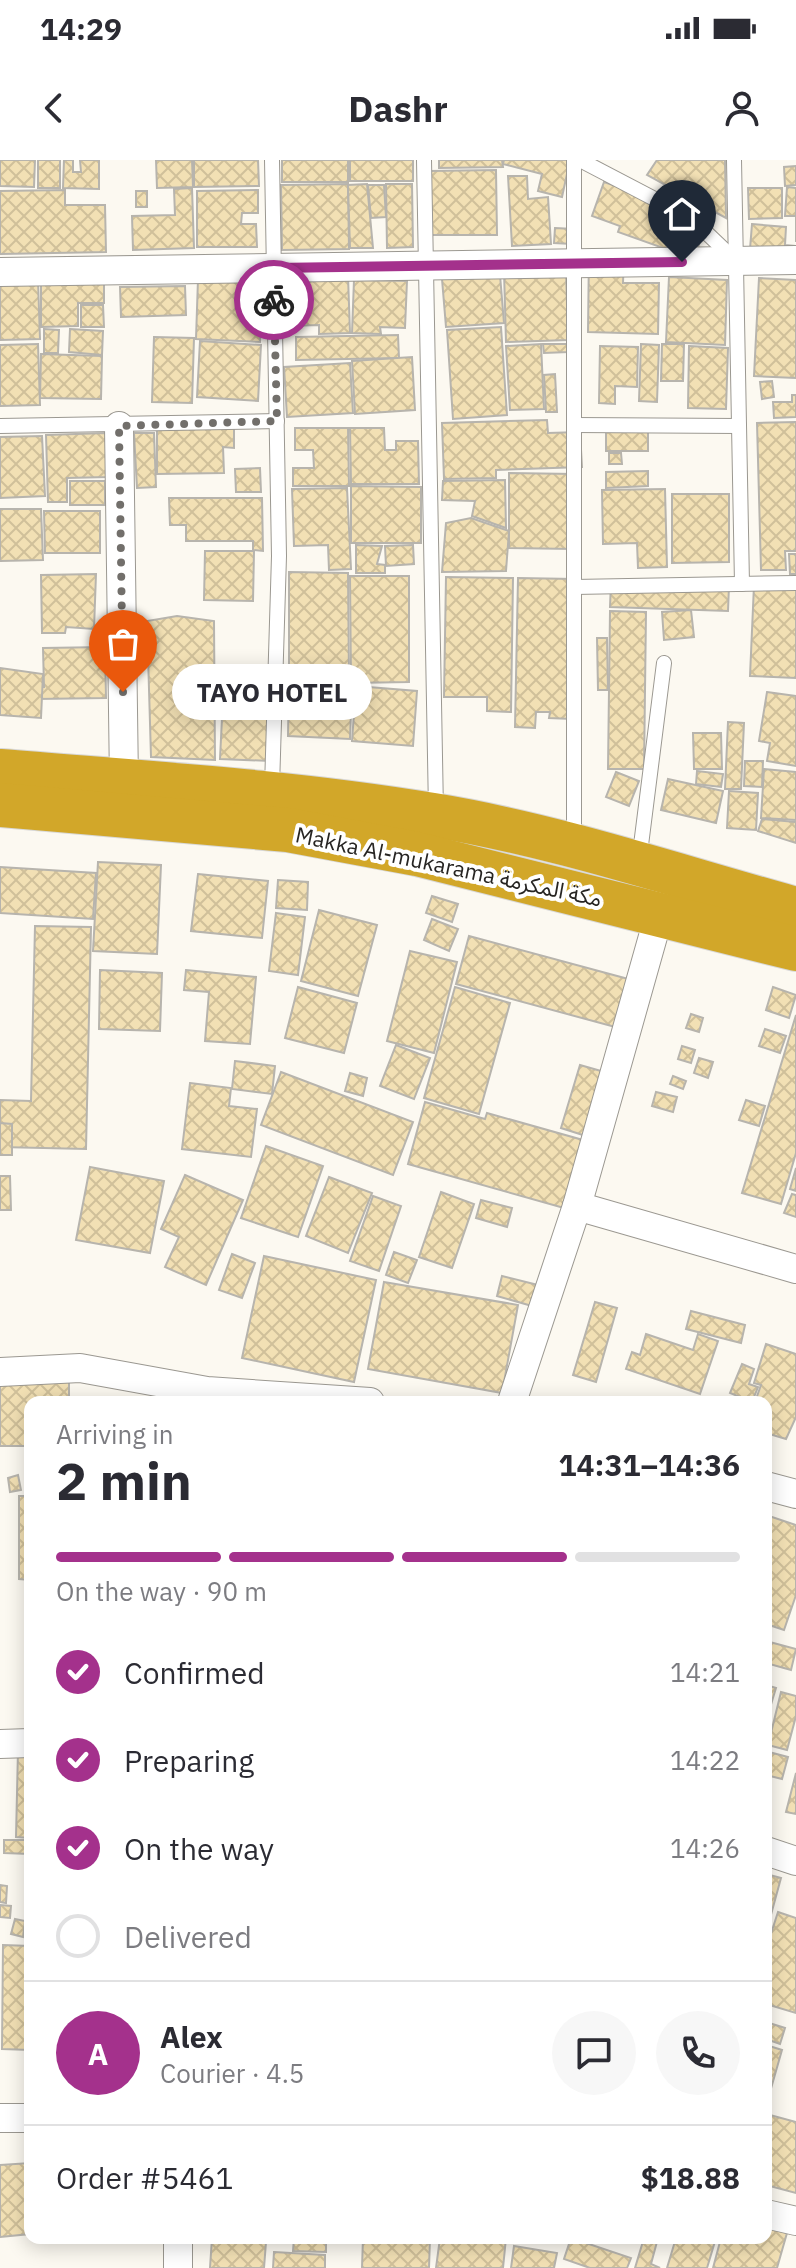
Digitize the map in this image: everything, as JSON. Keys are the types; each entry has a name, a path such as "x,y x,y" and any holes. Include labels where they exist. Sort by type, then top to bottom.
{"highway":[{"name":"Makka Al-mukarama مكة المكرمة","path":"0,771 272,791 436,815 574,848 796,949"},
{"name":"Makka Al-mukarama مكة المكرمة","path":"0,805 288,830 417,854 656,884 796,909"}],"street":[{"path":"0,272 796,260"},
{"path":"119,426 124,781"},
{"path":"514,1396 577,1206 656,884"},
{"path":"577,1206 796,1269"},
{"path":"0,1372 80,1368 207,1396"},
{"path":"772,1488 796,1494"},
{"path":"0,1744 24,1743"},
{"path":"772,1853 796,1861"},
{"path":"0,2118 24,2118"},
{"path":"772,2215 796,2221"},
{"path":"178,2244 178,2268"}],"lane":[{"path":"272,160 279,556 272,791"},
{"path":"424,160 436,815"},
{"path":"574,848 574,264 577,160 691,218 736,261"},
{"path":"734,160 742,584"},
{"path":"0,426 277,421"},
{"path":"574,425 739,426"},
{"path":"574,587 796,583"},
{"path":"656,884 664,663"}],"building":[{"path":"0,160 35,160 34,187 0,186"},
{"path":"38,160 60,160 60,188 38,188"},
{"path":"64,160 73,160 73,172 81,172 80,160 99,160 99,189 63,188"},
{"path":"156,160 192,160 193,187 157,188"},
{"path":"194,160 258,160 259,186 194,187"},
{"path":"282,160 348,160 348,182 282,182"},
{"path":"350,160 413,160 413,181 350,181"},
{"path":"439,160 502,160 503,167 439,168"},
{"path":"504,160 570,160 562,197 538,191 542,174 503,164"},
{"path":"657,160 725,160 726,218 647,175"},
{"path":"796,166 796,185 785,186 784,167"},
{"path":"496,170 497,235 430,235 430,171"},
{"path":"508,176 527,176 528,199 548,197 551,244 512,246"},
{"path":"604,182 708,218 694,259 618,232 620,226 592,216"},
{"path":"348,184 349,249 282,250 281,185"},
{"path":"367,184 373,248 350,248 348,185"},
{"path":"386,184 412,184 413,247 387,248"},
{"path":"368,185 384,185 386,217 371,218"},
{"path":"787,187 796,188 796,216 785,216"},
{"path":"192,188 194,248 133,250 132,216 175,215 174,189"},
{"path":"748,188 782,188 782,218 749,219"},
{"path":"65,190 65,205 105,205 106,252 0,254 0,191"},
{"path":"258,190 258,213 242,213 241,224 256,224 257,247 197,247 197,191"},
{"path":"136,191 147,191 147,207 136,207"},
{"path":"752,224 786,227 785,245 796,246 796,253 750,249"},
{"path":"555,228 573,229 572,244 554,243"},
{"path":"589,251 624,252 623,283 659,283 658,334 588,332"},
{"path":"566,270 568,340 506,342 504,271"},
{"path":"500,275 504,323 446,327 442,279"},
{"path":"348,276 350,333 319,334 319,325 290,326 288,279"},
{"path":"669,277 727,280 725,345 666,342"},
{"path":"759,278 796,280 796,378 754,376"},
{"path":"198,279 263,282 260,342 196,339"},
{"path":"38,280 40,339 0,340 0,281"},
{"path":"104,280 104,303 78,303 78,326 41,327 41,281"},
{"path":"354,280 407,281 405,328 380,327 381,334 352,333"},
{"path":"185,286 186,315 121,317 120,287"},
{"path":"81,305 103,305 104,327 81,327"},
{"path":"501,327 507,415 453,419 447,330"},
{"path":"44,329 59,330 58,353 44,353"},
{"path":"70,329 103,331 102,355 69,352"},
{"path":"398,335 399,358 296,360 296,337"},
{"path":"154,337 194,338 192,403 152,402"},
{"path":"200,341 261,345 258,401 197,397"},
{"path":"38,344 40,405 0,406 0,345"},
{"path":"541,344 544,409 510,410 506,346"},
{"path":"543,344 568,344 568,352 544,353"},
{"path":"641,344 659,345 657,402 639,401"},
{"path":"662,344 684,344 683,381 661,381"},
{"path":"600,346 638,347 637,387 615,386 615,404 599,403"},
{"path":"689,346 728,348 726,409 688,408"},
{"path":"41,354 102,356 101,399 40,398"},
{"path":"412,357 415,410 355,414 352,361"},
{"path":"350,363 353,413 287,417 284,367"},
{"path":"555,374 557,412 546,412 544,375"},
{"path":"772,381 774,397 762,399 760,382"},
{"path":"792,395 796,395 796,417 774,418 773,402 792,402"},
{"path":"547,420 548,433 580,432 582,467 496,470 496,478 444,479 442,423"},
{"path":"157,421 234,421 234,448 223,447 224,473 157,474"},
{"path":"796,422 796,551 785,551 786,570 761,570 757,423"},
{"path":"295,428 348,428 349,486 293,486 293,468 314,468 313,450 295,450"},
{"path":"350,428 384,428 385,450 396,450 396,441 418,441 419,484 351,484"},
{"path":"648,431 648,451 606,451 606,432"},
{"path":"106,433 107,477 67,478 67,502 48,502 46,435"},
{"path":"134,433 154,433 156,487 137,488"},
{"path":"42,436 45,496 0,498 0,437"},
{"path":"609,453 621,453 622,464 609,464"},
{"path":"260,468 261,492 236,492 235,469"},
{"path":"648,471 648,486 606,488 606,472"},
{"path":"509,473 574,474 573,549 509,548"},
{"path":"505,480 506,528 472,516 475,501 442,500 443,481"},
{"path":"70,481 105,481 105,505 70,505"},
{"path":"351,486 421,487 421,543 351,543"},
{"path":"347,488 351,569 329,570 328,545 294,546 292,489"},
{"path":"665,489 667,567 638,568 637,543 603,544 602,490"},
{"path":"672,494 729,494 729,562 672,563"},
{"path":"169,498 262,498 263,551 253,550 253,541 186,541 186,525 170,525"},
{"path":"0,509 41,509 43,560 0,561"},
{"path":"44,511 100,511 100,553 45,553"},
{"path":"471,518 509,531 506,571 442,572 446,523"},
{"path":"356,545 382,546 377,564 385,565 385,573 356,573"},
{"path":"413,545 414,564 386,566 385,546"},
{"path":"205,551 254,551 253,601 204,600"},
{"path":"789,554 796,554 796,574 790,574"},
{"path":"289,572 348,573 349,679 289,679"},
{"path":"96,574 94,629 66,627 65,633 42,633 41,575"},
{"path":"350,576 409,576 409,682 351,683"},
{"path":"446,577 513,578 511,712 487,711 487,697 444,697"},
{"path":"518,578 574,579 572,719 549,718 550,712 536,712 535,728 515,727"},
{"path":"611,582 729,586 728,611 610,607"},
{"path":"754,585 796,587 796,678 750,676"},
{"path":"691,610 694,637 664,640 662,612"},
{"path":"610,611 646,612 644,769 608,769"},
{"path":"177,616 214,621 215,760 151,757 147,621"},
{"path":"597,638 607,638 608,690 598,690"},
{"path":"105,647 106,698 37,699 37,687 44,687 43,648"},
{"path":"0,668 43,674 41,718 0,715"},
{"path":"224,677 273,680 270,761 220,759"},
{"path":"289,682 352,685 350,739 288,736"},
{"path":"356,686 417,691 413,746 352,741"},
{"path":"767,692 796,696 796,766 767,761 770,743 759,741"},
{"path":"728,722 744,723 741,789 725,789"},
{"path":"693,733 721,733 722,769 694,769"},
{"path":"745,761 763,761 762,787 744,786"},
{"path":"764,769 796,772 796,820 761,818"},
{"path":"697,771 723,774 721,787 696,784"},
{"path":"616,772 639,781 629,806 606,797"},
{"path":"668,779 723,791 716,823 661,810"},
{"path":"729,791 758,793 756,830 727,828"},
{"path":"762,819 796,822 796,843 758,831"},
{"path":"98,862 161,865 157,954 93,951"},
{"path":"0,867 96,873 93,919 0,913"},
{"path":"198,874 268,881 262,938 191,931"},
{"path":"278,880 308,882 307,910 276,908"},
{"path":"432,896 458,904 452,922 426,913"},
{"path":"319,910 377,925 358,996 301,981"},
{"path":"276,913 305,917 298,975 269,971"},
{"path":"432,919 458,929 449,951 424,940"},
{"path":"35,926 91,927 86,1149 0,1147 0,1100 31,1101"},
{"path":"469,936 632,980 619,1028 456,984"},
{"path":"410,951 457,962 434,1053 387,1041"},
{"path":"100,970 162,973 160,1031 99,1029"},
{"path":"186,970 256,977 250,1044 205,1041 209,992 184,990"},
{"path":"298,987 357,1003 344,1053 285,1038"},
{"path":"455,987 510,1003 479,1114 424,1098"},
{"path":"773,987 796,995 789,1018 766,1010"},
{"path":"691,1014 703,1018 699,1032 686,1028"},
{"path":"796,1015 796,1153 781,1204 742,1193"},
{"path":"765,1029 786,1036 780,1053 759,1046"},
{"path":"396,1045 430,1058 414,1099 380,1086"},
{"path":"682,1046 695,1050 691,1063 678,1059"},
{"path":"699,1058 713,1062 708,1078 694,1073"},
{"path":"235,1061 275,1066 272,1094 232,1089"},
{"path":"580,1065 608,1073 589,1137 561,1128"},
{"path":"281,1072 413,1122 393,1175 261,1125"},
{"path":"350,1073 367,1078 363,1096 345,1091"},
{"path":"673,1076 686,1081 683,1089 670,1084"},
{"path":"190,1083 231,1088 229,1106 257,1109 251,1157 182,1149"},
{"path":"656,1092 677,1097 673,1112 652,1106"},
{"path":"746,1100 765,1106 759,1126 739,1120"},
{"path":"425,1102 485,1119 487,1113 583,1140 564,1208 408,1164"},
{"path":"0,1123 12,1124 12,1155 0,1155"},
{"path":"266,1146 323,1166 298,1237 241,1218"},
{"path":"90,1167 164,1181 150,1253 76,1240"},
{"path":"796,1168 796,1191 790,1189"},
{"path":"185,1175 243,1200 206,1285 165,1267 179,1237 161,1229"},
{"path":"0,1176 10,1176 11,1210 0,1210"},
{"path":"329,1177 372,1193 348,1253 306,1236"},
{"path":"441,1192 474,1204 452,1268 419,1257"},
{"path":"792,1194 796,1195 796,1217 784,1213"},
{"path":"373,1196 401,1206 379,1271 350,1261"},
{"path":"481,1200 512,1208 507,1227 476,1218"},
{"path":"394,1252 417,1260 408,1283 386,1275"},
{"path":"232,1254 255,1263 242,1298 219,1290"},
{"path":"264,1256 376,1280 354,1382 242,1358"},
{"path":"502,1276 538,1285 532,1306 497,1296"},
{"path":"384,1282 518,1305 502,1393 368,1369"},
{"path":"595,1302 617,1308 596,1382 573,1375"},
{"path":"691,1311 745,1325 741,1343 686,1329"},
{"path":"646,1334 693,1350 698,1334 718,1341 700,1394 626,1369 632,1352 640,1355"},
{"path":"766,1344 796,1354 796,1417 786,1439 772,1435 772,1396 757,1396 761,1385 754,1383"},
{"path":"742,1364 754,1369 749,1384 758,1387 754,1396 730,1393"},
{"path":"69,1380 69,1396 24,1396 24,1446 0,1446 0,1381"},
{"path":"18,1475 21,1490 10,1492 8,1478"},
{"path":"19,1496 24,1496 24,1579 19,1579"},
{"path":"772,1517 796,1525 796,1595 784,1630 772,1626"},
{"path":"772,1643 796,1649 791,1670 772,1665"},
{"path":"781,1692 796,1696 796,1716 787,1750 772,1746 772,1729"},
{"path":"18,1750 24,1750 24,1838 16,1837"},
{"path":"772,1753 788,1757 782,1779 772,1776"},
{"path":"796,1773 796,1814 786,1812"},
{"path":"4,1840 24,1840 24,1854 4,1853"},
{"path":"772,1876 781,1878 772,1911"},
{"path":"0,1885 7,1886 6,1903 0,1902"},
{"path":"0,1905 11,1906 10,1918 0,1917"},
{"path":"778,1912 796,1918 796,2013 772,2006 772,1930"},
{"path":"15,1919 24,1921 23,1937 11,1934"},
{"path":"3,1945 24,1946 24,2050 2,2049"},
{"path":"772,2024 785,2028 780,2044 772,2041"},
{"path":"772,2047 782,2050 772,2085"},
{"path":"772,2116 796,2122 796,2193 772,2187"},
{"path":"24,2163 24,2235 0,2237 0,2165"},
{"path":"772,2229 787,2233 777,2268 713,2268 719,2244 772,2244"},
{"path":"212,2244 266,2244 264,2268 210,2268"},
{"path":"294,2244 326,2244 326,2252 293,2251"},
{"path":"363,2244 430,2244 429,2268 362,2268"},
{"path":"439,2244 505,2244 503,2268 436,2268"},
{"path":"569,2244 589,2244 631,2258 627,2268 590,2268 564,2259"},
{"path":"642,2244 656,2244 651,2264 660,2268 635,2268"},
{"path":"674,2244 714,2244 707,2268 667,2268"},
{"path":"514,2246 557,2253 554,2268 511,2268"},
{"path":"274,2252 325,2255 325,2268 273,2268"}],"way so far":[{"path":"123,692 119,426 277,421 274,300"}],"place":[{"name":"TAYO HOTEL","path":"123,692"}],"route":[{"path":"274,300 274,268 682,262"}]}
